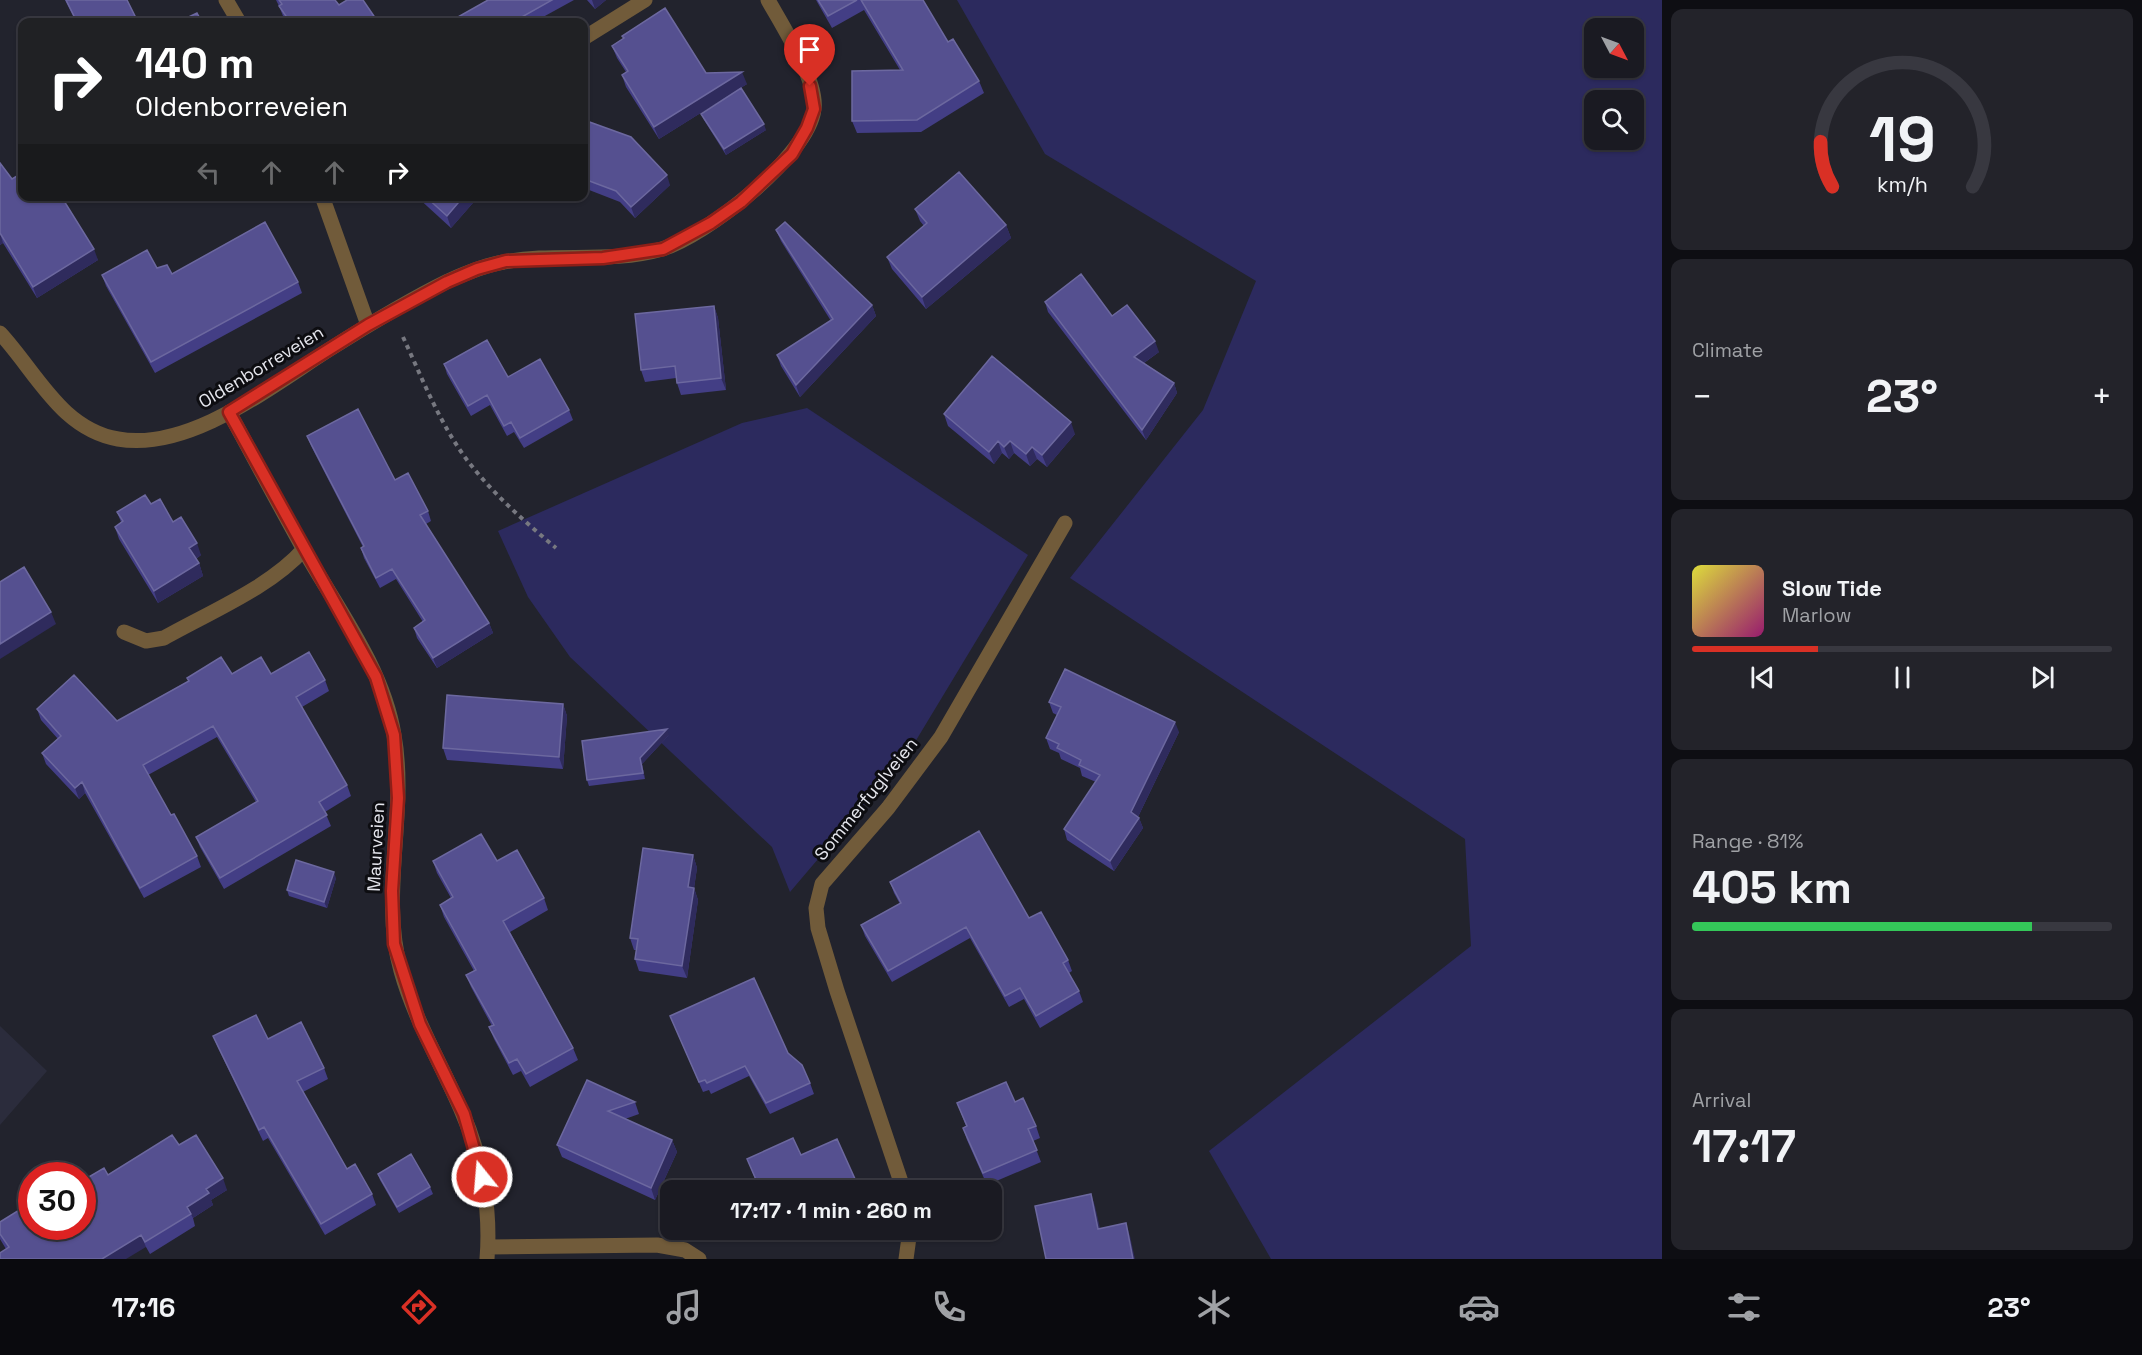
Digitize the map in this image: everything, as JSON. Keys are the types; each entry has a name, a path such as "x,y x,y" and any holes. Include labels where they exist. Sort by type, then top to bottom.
{"street":[{"path":"226,0 237,18"},
{"path":"588,36 645,0"},
{"name":"Oldenborreveien","path":"0,333 68,417 90,432 120,440 150,440 184,432 229,412 368,325 447,282 477,269 506,261 603,258 663,249 711,223 741,202 792,154 807,128 814,109 810,86 799,55 768,0"},
{"path":"324,201 368,325"},
{"name":"Maurveien","path":"229,412 376,677 394,735 398,798 392,891 394,944 420,1024 464,1114 482,1177 488,1211 487,1253"},
{"name":"Sommerfuglveien","path":"900,1180 818,928 816,908 822,884 888,808 941,737 1065,523"},
{"path":"124,632 146,641 164,638 265,581 294,560 304,549"},
{"path":"906,1259 909,1240"},
{"path":"487,1253 657,1245 686,1250 699,1259"}],"path":[{"path":"391,312 434,405 466,459 508,507 556,548"}],"shaded area":[{"path":"957,0 1662,0 1662,1259 1271,1259 1209,1151 1471,946 1465,839 1070,578 1203,410 1256,281 1045,154"},
{"path":"807,408 1028,555 909,752 790,892 772,847 570,657 528,597 498,531 742,423"},
{"path":"0,1026 47,1071 0,1125"}],"building":[{"path":"66,0 127,0 136,18 75,18"},
{"path":"279,0 335,0 339,5 347,0 363,0 375,18 287,18 279,6 282,4"},
{"path":"488,0 552,0 520,18 456,18"},
{"path":"818,0 857,0 828,16"},
{"path":"861,0 923,0 948,42 953,39 979,81 917,120 852,121 852,71 903,70"},
{"path":"665,8 706,73 742,72 654,127 622,75 628,71 612,46 624,38 622,36"},
{"path":"197,13 200,18 186,18"},
{"path":"741,88 764,124 724,149 701,114"},
{"path":"588,121 631,137 667,175 631,207 616,191 588,180"},
{"path":"0,163 12,179 18,175 18,201 64,201 94,249 33,287 0,233"},
{"path":"959,172 1006,225 922,297 887,257 927,223 915,209"},
{"path":"430,201 460,201 447,216"},
{"path":"265,222 298,282 151,362 102,275 147,250 157,268 167,265 172,274"},
{"path":"785,222 872,305 796,385 777,355 833,319 776,230"},
{"path":"1081,274 1112,316 1127,305 1155,341 1134,357 1174,383 1142,430 1045,302"},
{"path":"714,306 721,378 677,383 675,366 641,370 635,314"},
{"path":"487,340 508,377 540,359 569,410 520,438 511,422 504,426 487,395 468,406 444,364"},
{"path":"992,356 1071,422 1042,455 1032,447 1026,454 1010,441 1004,447 998,441 989,452 944,414"},
{"path":"358,409 395,480 408,473 428,511 420,515 489,623 433,658 414,628 425,620 392,569 376,578 361,548 364,546 307,436"},
{"path":"145,495 151,504 160,499 173,522 181,517 197,543 189,548 199,563 154,591 115,527 123,521 117,512"},
{"path":"24,567 51,612 0,644 0,582"},
{"path":"309,652 325,680 296,697 347,785 319,802 327,815 220,878 196,837 258,801 213,726 143,765 197,856 140,888 82,782 75,788 42,753 61,736 37,709 74,675 117,721 189,681 187,678 221,657 232,674 261,657 271,674"},
{"path":"1065,669 1175,722 1131,812 1139,818 1110,861 1064,829 1100,775 1079,765 1081,760 1057,748 1059,744 1046,738 1061,707 1049,702"},
{"path":"447,695 563,704 559,757 443,748"},
{"path":"667,729 640,758 643,773 587,780 582,741"},
{"path":"979,831 1029,918 1041,912 1068,960 1063,963 1079,991 1036,1016 1020,988 1005,996 966,927 888,971 861,925 901,903 890,882"},
{"path":"481,834 497,861 517,850 544,898 503,921 573,1048 526,1074 517,1059 509,1063 489,1027 494,1025 466,975 476,970 440,905 453,897 433,861"},
{"path":"643,848 693,855 688,887 694,888 682,966 635,959 638,939 630,938"},
{"path":"296,860 334,872 324,902 287,890"},
{"path":"754,978 788,1053 802,1065 810,1083 766,1103 745,1066 707,1083 705,1080 699,1082 670,1016"},
{"path":"256,1015 268,1039 301,1022 324,1068 297,1081 347,1169 355,1164 372,1194 321,1224 264,1127 259,1130 213,1036"},
{"path":"587,1080 635,1102 608,1111 672,1140 651,1188 557,1145"},
{"path":"1006,1082 1015,1102 1023,1098 1036,1126 1028,1129 1037,1150 983,1173 963,1128 967,1126 957,1103"},
{"path":"172,1135 179,1145 196,1135 223,1178 206,1189 209,1193 187,1207 191,1214 145,1242 141,1235 102,1259 0,1259 0,1253 9,1247 0,1234 0,1222 18,1211 18,1240 96,1240 96,1173 104,1168 108,1175"},
{"path":"793,1138 801,1155 837,1139 855,1179 756,1180 747,1159"},
{"path":"411,1154 430,1187 397,1207 378,1174"},
{"path":"1091,1194 1098,1229 1126,1223 1133,1259 1046,1259 1035,1206"}],"route":[{"path":"482,1177 464,1114 420,1024 401,973 394,944 392,891 398,798 394,735 376,677 229,412 368,325 447,282 477,269 506,261 603,258 663,249 711,223 741,202 792,154 807,128 814,109 810,86"}]}
